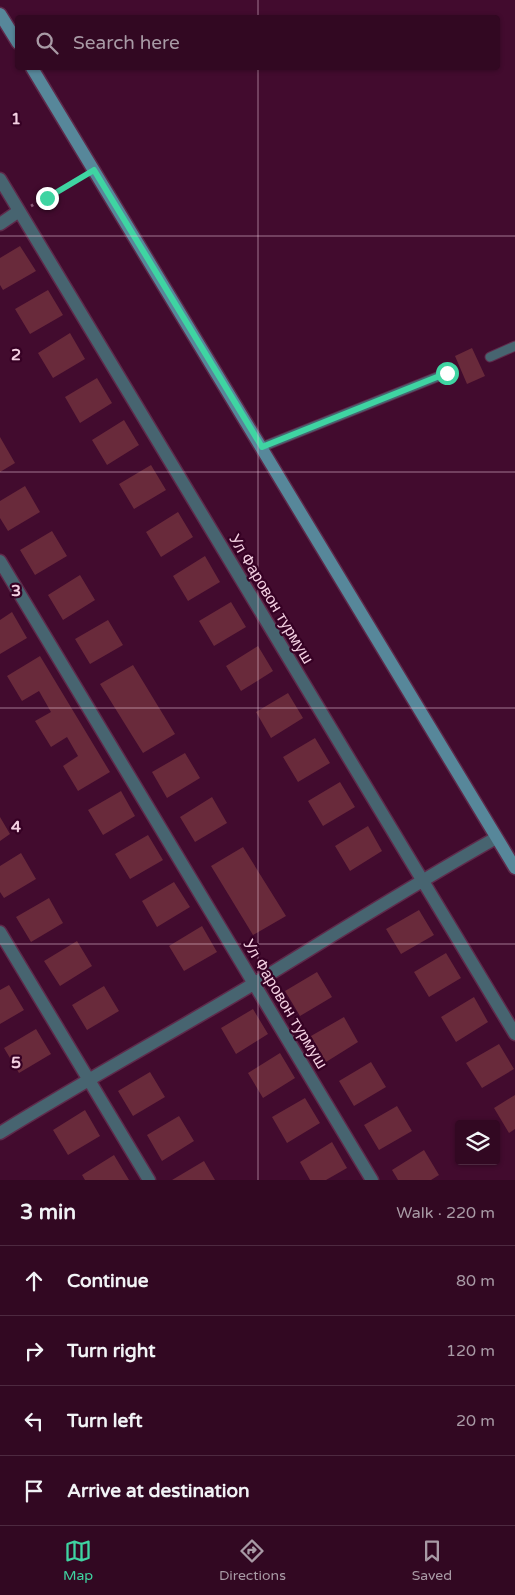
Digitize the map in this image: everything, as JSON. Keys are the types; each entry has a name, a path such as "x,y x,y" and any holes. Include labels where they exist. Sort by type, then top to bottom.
{"main road":[{"path":"0,14 15,38"},
{"path":"33,70 515,868"}],"street":[{"name":"Ул Фаровон турмуш","path":"0,180 515,1034"},
{"path":"0,224 19,211"},
{"name":"Ул Фаровон турмуш","path":"0,561 372,1180"},
{"path":"0,1133 88,1078 254,983 422,880 496,838"},
{"path":"0,932 149,1180"}],"lane":[{"path":"490,357 515,346"},
{"path":"262,447 447,373"}],"path":[{"path":"19,211 94,170"}],"building":[{"path":"20,246 36,271 3,290 0,285 0,258"},
{"path":"48,290 63,315 30,334 15,309"},
{"path":"70,333 85,359 53,378 38,353"},
{"path":"472,348 485,376 467,384 455,356"},
{"path":"97,378 112,403 80,423 65,397"},
{"path":"124,420 139,445 107,465 92,440"},
{"path":"0,437 15,463 0,472"},
{"path":"151,465 166,490 134,509 119,484"},
{"path":"25,486 40,512 8,531 0,518 0,501"},
{"path":"178,512 193,537 161,557 146,532"},
{"path":"52,531 67,556 35,575 20,550"},
{"path":"205,556 220,582 188,601 173,576"},
{"path":"80,575 95,600 63,620 48,595"},
{"path":"231,602 246,627 214,646 199,621"},
{"path":"12,612 27,638 0,654 0,620"},
{"path":"108,620 123,645 90,664 75,639"},
{"path":"258,646 273,671 241,691 226,666"},
{"path":"40,656 110,772 78,791 63,766 78,756 67,737 51,747 35,721 51,712 39,691 22,701 7,676"},
{"path":"133,665 175,734 143,753 100,684"},
{"path":"288,693 303,718 271,738 256,712"},
{"path":"315,738 330,763 298,782 283,757"},
{"path":"185,753 200,778 167,798 152,772"},
{"path":"340,782 355,807 323,826 308,801"},
{"path":"121,791 135,816 103,835 88,810"},
{"path":"212,797 227,823 195,842 180,817"},
{"path":"0,817 10,834 0,841"},
{"path":"368,826 382,851 350,871 335,846"},
{"path":"148,835 163,860 130,879 115,854"},
{"path":"243,847 286,916 253,935 211,866"},
{"path":"21,853 36,879 4,898 0,892 0,866"},
{"path":"174,882 190,907 157,927 142,901"},
{"path":"49,898 63,923 31,942 16,917"},
{"path":"419,910 434,935 401,954 386,929"},
{"path":"202,926 217,952 184,971 169,946"},
{"path":"77,941 92,966 60,986 44,961"},
{"path":"446,953 461,978 429,997 414,972"},
{"path":"317,972 332,997 300,1016 285,991"},
{"path":"9,985 24,1010 0,1024 0,990"},
{"path":"104,986 119,1011 87,1030 72,1005"},
{"path":"474,997 488,1022 456,1042 441,1017"},
{"path":"253,1009 268,1034 236,1054 221,1028"},
{"path":"344,1017 358,1042 326,1062 311,1036"},
{"path":"36,1029 51,1054 19,1073 4,1048"},
{"path":"499,1044 514,1069 482,1088 466,1063"},
{"path":"280,1053 295,1078 263,1098 248,1073"},
{"path":"371,1062 386,1087 354,1106 339,1081"},
{"path":"150,1072 165,1097 133,1116 118,1091"},
{"path":"515,1095 515,1129 509,1133 494,1108"},
{"path":"305,1098 320,1123 287,1143 272,1117"},
{"path":"397,1106 412,1131 379,1150 364,1125"},
{"path":"85,1110 100,1136 68,1155 53,1130"},
{"path":"179,1116 194,1141 162,1161 147,1135"},
{"path":"332,1142 347,1168 326,1180 310,1180 300,1162"},
{"path":"424,1150 439,1175 431,1180 398,1180 392,1170"},
{"path":"114,1155 129,1180 85,1180 82,1175"},
{"path":"204,1161 215,1180 172,1180"}],"route":[{"path":"47,198 94,170 262,447 447,373"}]}
